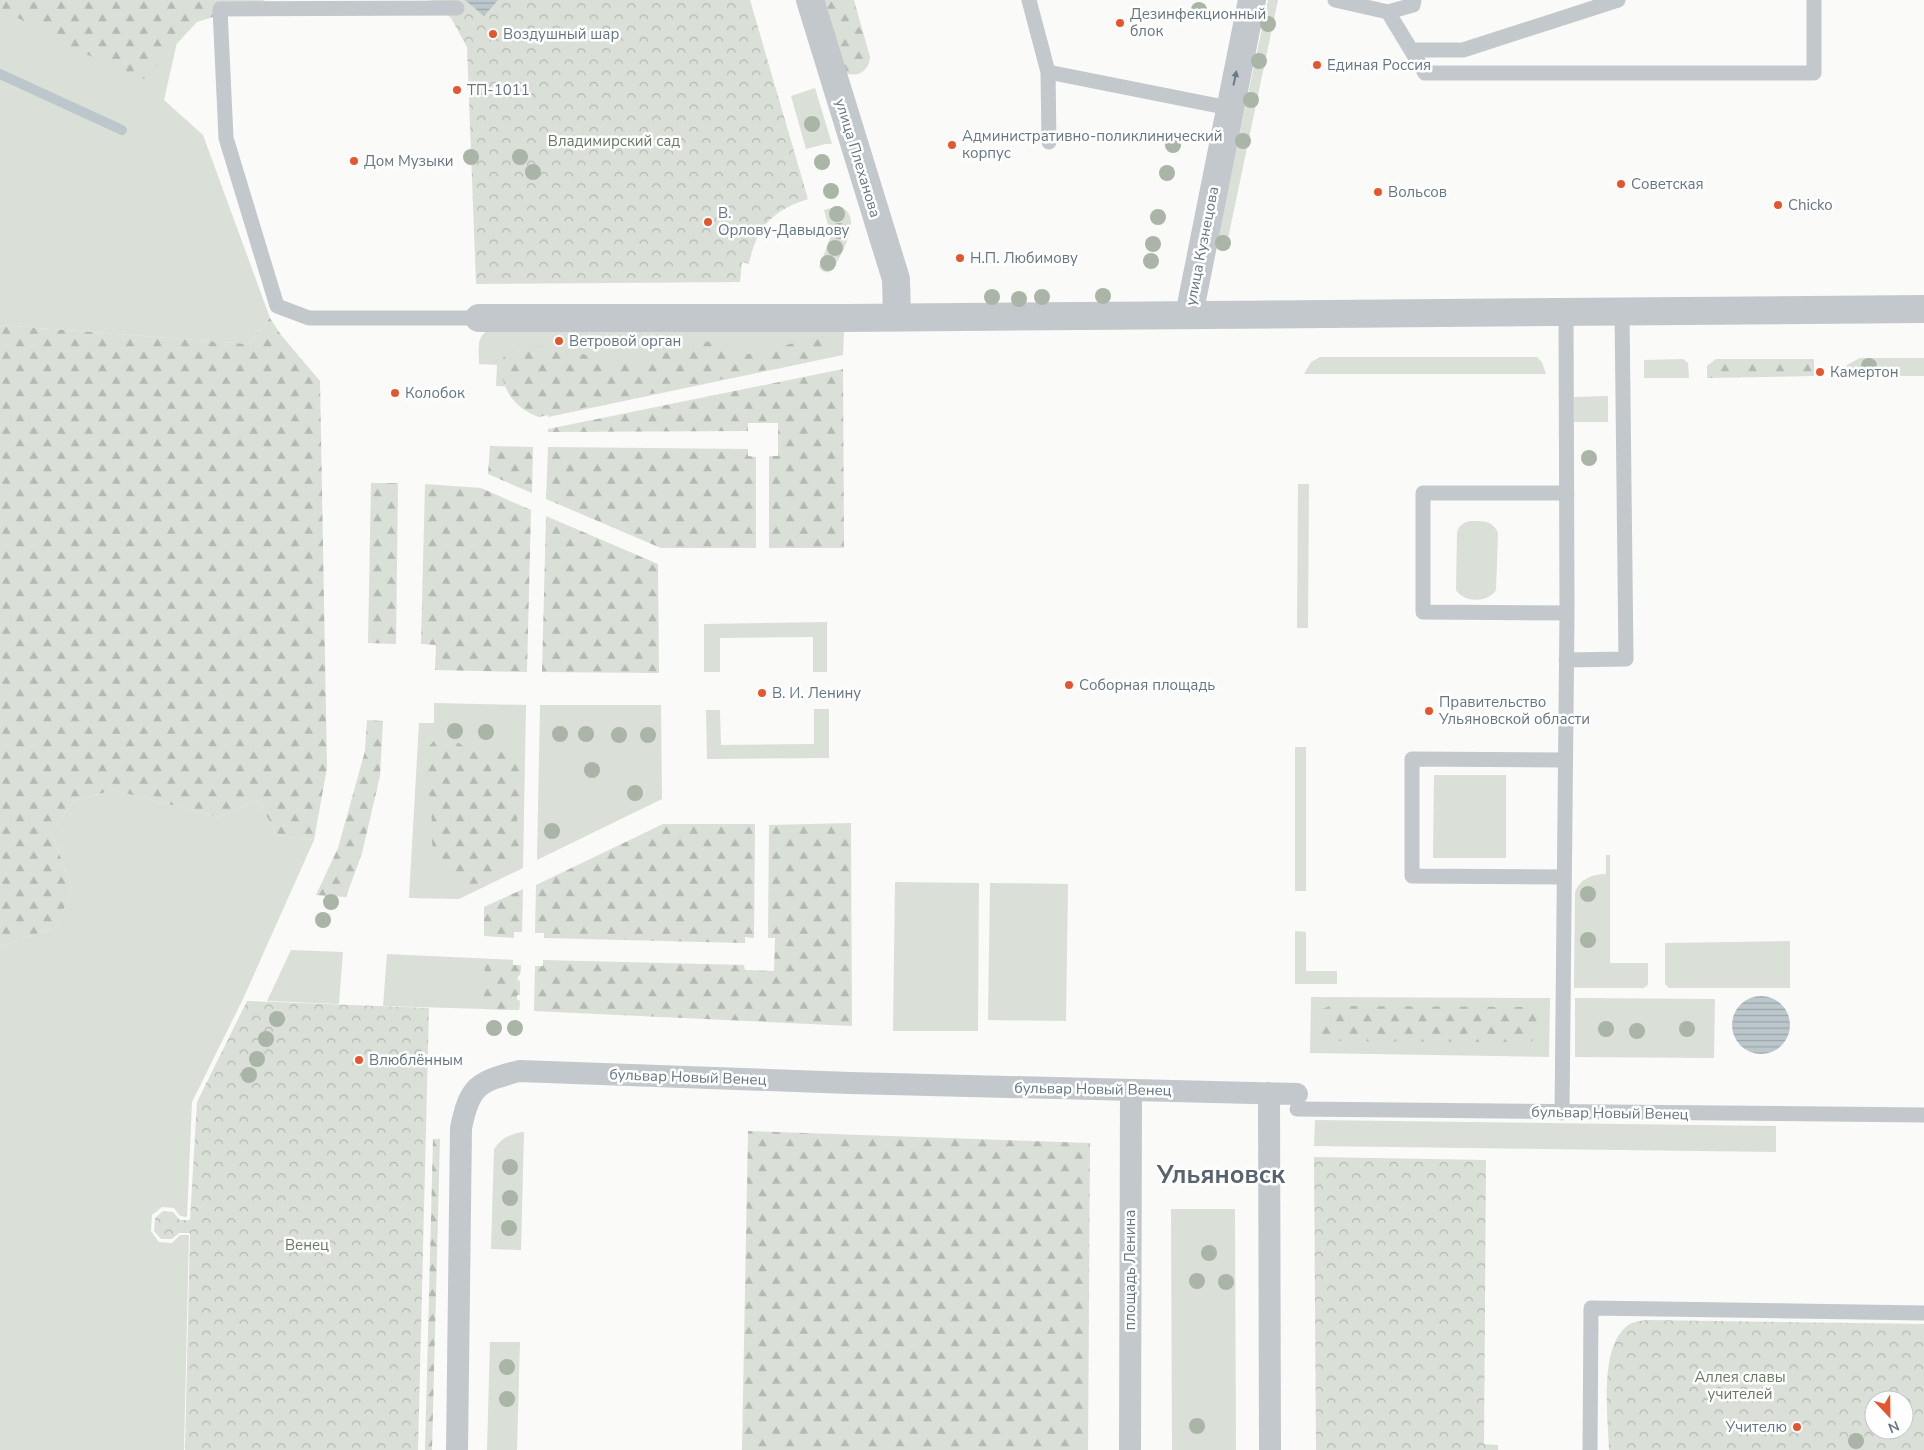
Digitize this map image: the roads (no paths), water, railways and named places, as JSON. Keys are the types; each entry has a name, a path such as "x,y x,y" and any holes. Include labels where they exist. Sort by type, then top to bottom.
{"street":[{"name":"улица Плеханова","path":"810,0 896,279 896,317"},
{"name":"улица Кузнецова","path":"1189,315 1252,0"},
{"path":"480,318 896,317 1924,309"},
{"name":"бульвар Новый Венец","path":"457,1450 461,1128 466,1105 476,1088 494,1078 519,1072 1269,1093 1297,1102"},
{"name":"площадь Ленина","path":"1130,1450 1131,1090"},
{"path":"1269,1093 1270,1450"}],"lane":[{"path":"1029,0 1048,72 1049,142"},
{"path":"1335,0 1388,12 1413,5 1414,0"},
{"path":"1411,50 1463,50 1618,0"},
{"path":"1388,12 1425,73 1814,73 1814,0"},
{"path":"457,8 220,9 226,138 278,306 310,318 480,318"},
{"path":"1048,72 1229,108"},
{"path":"1566,660 1626,659 1622,311"},
{"path":"1562,1112 1567,613 1566,312"},
{"path":"1567,493 1423,493 1423,612 1567,613"},
{"path":"1564,877 1412,876 1412,759 1565,760"},
{"name":"бульвар Новый Венец","path":"1297,1102 1562,1112 1924,1116"},
{"path":"1590,1450 1591,1308 1924,1312"}],"waterway":[{"path":"0,74 122,130"}],"place":[{"name":"Дезинфекционный блок","path":"1120,23"},
{"name":"Воздушный шар","path":"493,34"},
{"name":"Единая Россия","path":"1317,65"},
{"name":"ТП-1011","path":"457,90"},
{"name":"Административно-поликлинический корпус","path":"952,145"},
{"name":"Дом Музыки","path":"354,161"},
{"name":"Советская","path":"1621,184"},
{"name":"Вольсов","path":"1378,192"},
{"name":"Chicko","path":"1778,205"},
{"name":"В. Орлову-Давыдову","path":"708,222"},
{"name":"Н.П. Любимову","path":"960,258"},
{"name":"Ветровой орган","path":"559,341"},
{"name":"Камертон","path":"1820,372"},
{"name":"Колобок","path":"395,393"},
{"name":"Соборная площадь","path":"1069,685"},
{"name":"В. И. Ленину","path":"762,693"},
{"name":"Правительство Ульяновской области","path":"1429,711"},
{"name":"Влюблённым","path":"359,1060"},
{"name":"Учителю","path":"1797,1427"}],"district":[{"name":"Ульяновск","path":"1221,1175"}],"park label":[{"name":"Владимирский сад","path":"614,141"},
{"name":"Венец","path":"307,1245"},
{"name":"Аллея славы учителей","path":"1740,1386"}]}
